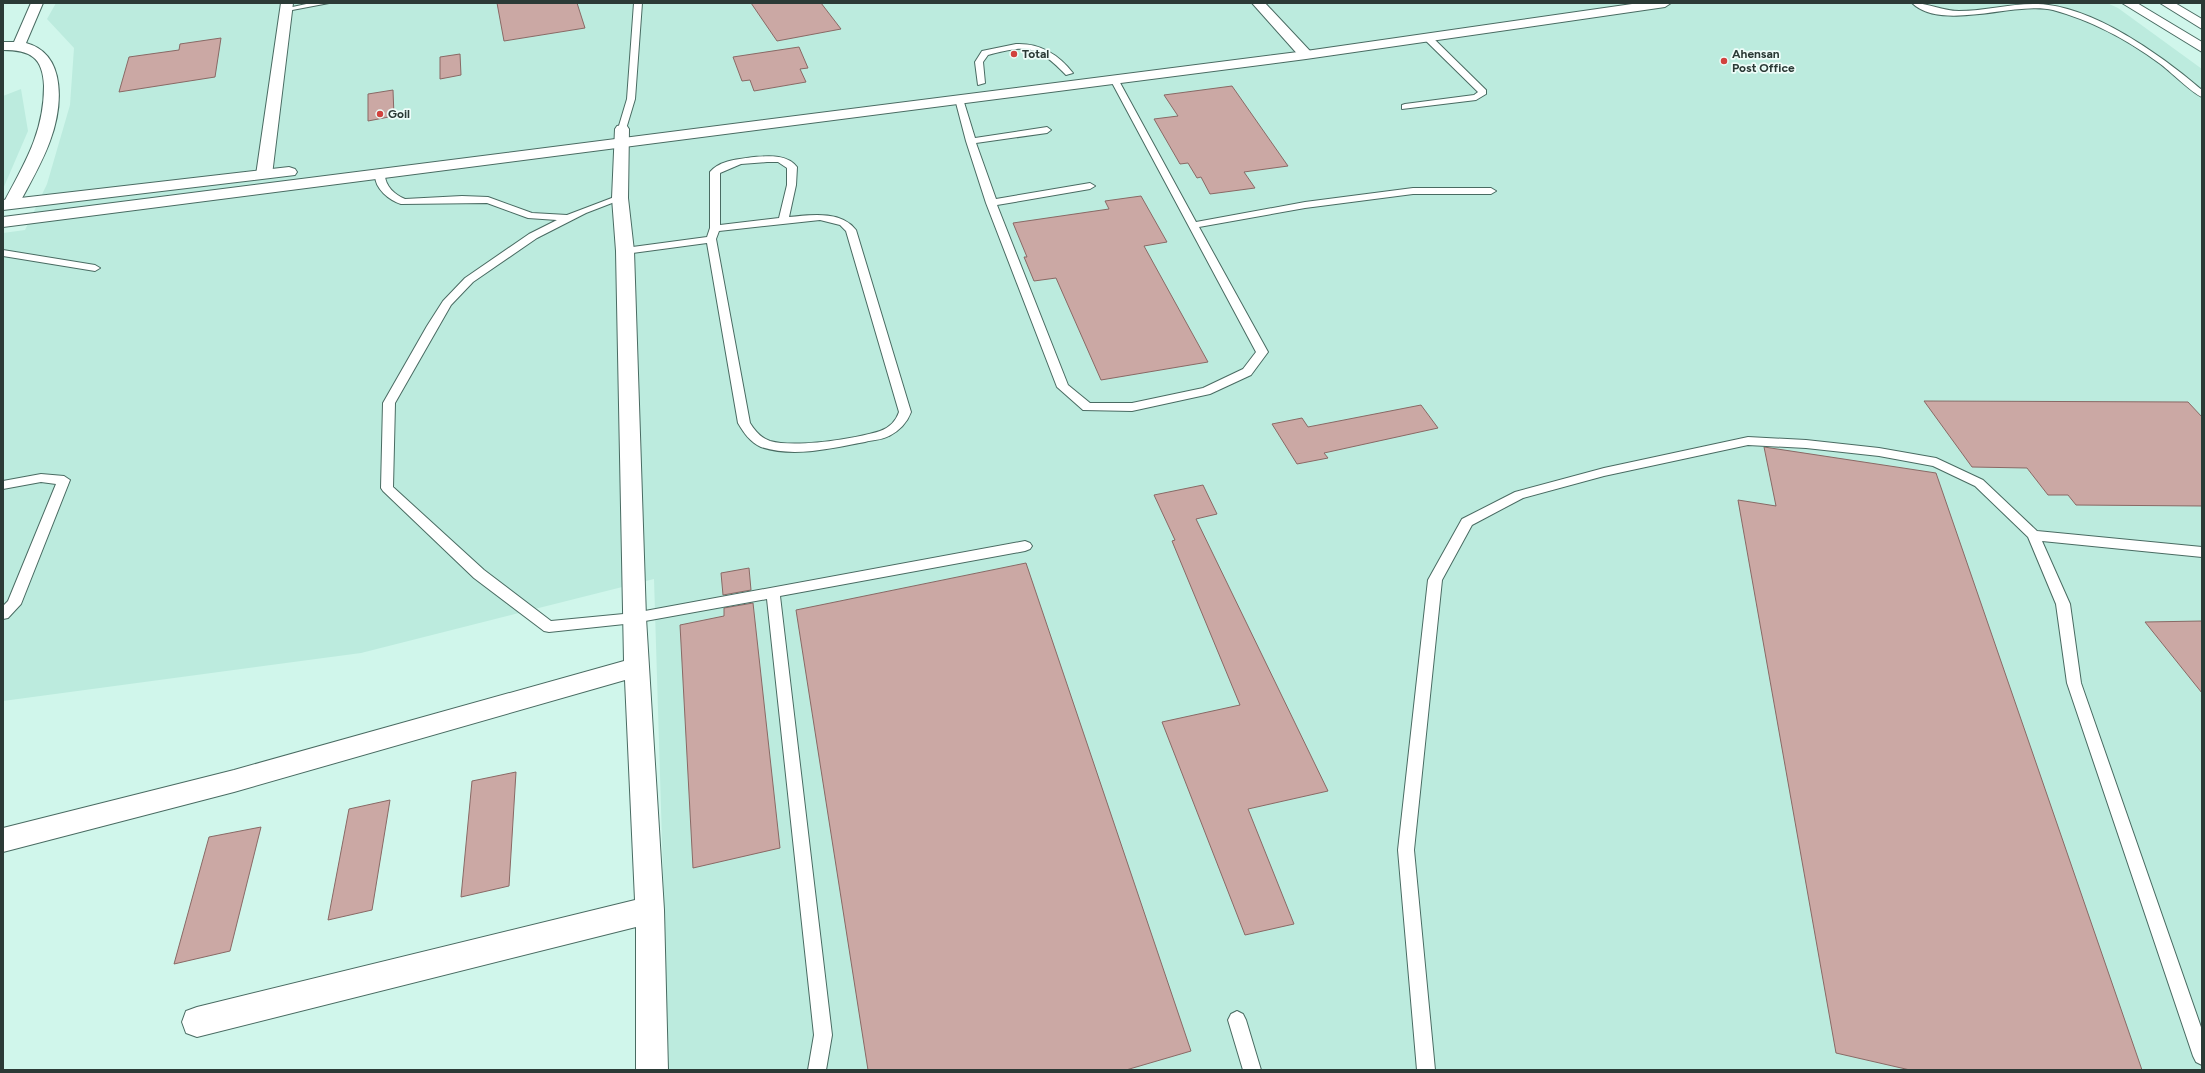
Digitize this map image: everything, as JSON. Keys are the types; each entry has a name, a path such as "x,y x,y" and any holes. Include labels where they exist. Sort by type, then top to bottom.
{"main road":[{"path":"19,44 37,3"},
{"path":"1258,3 1302,50"},
{"path":"7,204 959,99 1114,80 1589,3"},
{"path":"3,222 380,175 622,136 981,83 1427,37 1665,3"},
{"path":"2128,3 2202,48"},
{"path":"2166,3 2202,25"},
{"path":"264,175 286,6"},
{"path":"3,46 19,44 37,51 47,62 51,85 50,119 37,154 7,204"},
{"path":"622,136 620,198 625,252 634,618 638,667 650,910 652,1070"},
{"path":"3,840 234,781 638,667"},
{"path":"197,1022 650,910"}],"lane":[{"path":"286,6 326,3"},
{"path":"622,136 631,99 638,3"},
{"path":"1916,3 1926,8 1950,14 2024,7 2064,10 2105,29 2162,61 2202,94"},
{"path":"1404,107 1476,97 1484,92 1427,37"},
{"path":"981,83 979,62 985,53 1002,48 1030,47 1046,52 1069,73"},
{"path":"959,99 970,141 991,203 1064,387 1087,407 1132,407 1206,391 1247,372 1262,352 1114,80"},
{"path":"970,141 1047,130"},
{"path":"715,228 820,217 843,223 851,230 904,412 902,420 894,429 884,434 802,448 772,445 753,436 744,423 711,239 715,228 715,172 717,168 727,163 774,159 788,162 792,167 792,175 783,220"},
{"path":"380,175 380,181 393,198 404,202 462,198 488,200 531,216 567,218"},
{"path":"991,203 1090,186"},
{"path":"1194,225 1305,205 1413,191 1491,191"},
{"path":"620,198 567,218 499,258 469,280 447,303 432,326 389,403 387,488 479,574 550,627 634,618 1024,546"},
{"path":"625,252 711,239"},
{"path":"3,253 95,268"},
{"path":"1426,1070 1406,850 1435,580 1467,522 1519,495 1604,472 1748,441 1806,444 1879,452 1936,462 1979,483 2033,535 2062,604 2074,683 2202,1056"},
{"path":"3,485 41,478 64,480 14,604 3,614"},
{"path":"2033,535 2202,552"},
{"path":"773,592 822,1036 817,1070"},
{"path":"1237,1020 1252,1070"}],"shaded area":[{"path":"56,3 2107,3 2118,8 2202,69 2202,1070 669,1070 654,579 361,653 3,701 3,233 25,230 47,184 70,105 74,48 47,19"},
{"path":"21,89 28,131 3,189 3,96"}],"building":[{"path":"497,3 577,3 585,28 504,41"},
{"path":"751,3 821,3 841,29 777,41"},
{"path":"221,38 215,77 119,92 129,57 179,50 180,44"},
{"path":"799,47 808,68 800,69 806,82 754,91 750,80 742,81 733,57"},
{"path":"460,54 461,75 440,79 440,57"},
{"path":"1232,86 1288,166 1244,172 1255,188 1210,194 1201,177 1197,178 1188,163 1180,164 1154,119 1178,116 1164,95"},
{"path":"393,90 394,116 368,121 368,94"},
{"path":"1141,196 1167,242 1144,246 1208,362 1101,380 1056,278 1034,281 1024,257 1027,257 1013,223 1109,209 1105,201"},
{"path":"1924,401 2188,402 2202,417 2202,506 2076,505 2068,495 2048,495 2027,468 1972,467"},
{"path":"1421,405 1438,428 1324,453 1328,458 1297,464 1272,424 1302,418 1308,427"},
{"path":"1764,447 1936,473 2142,1070 1910,1070 1836,1053 1738,500 1776,506"},
{"path":"1203,485 1217,514 1196,519 1328,791 1248,809 1294,924 1245,935 1162,722 1240,705 1172,541 1175,540 1154,495"},
{"path":"1026,563 1191,1051 1126,1070 868,1070 796,610"},
{"path":"749,568 751,590 723,595 721,573"},
{"path":"753,603 780,848 693,868 680,625 724,616 724,608"},
{"path":"2202,621 2202,693 2145,622"},
{"path":"516,772 509,886 461,897 472,781"},
{"path":"390,800 372,910 328,920 349,809"},
{"path":"261,827 230,951 174,964 209,837"}],"place":[{"name":"Total","path":"1014,54"},
{"name":"Ahensan Post Office","path":"1724,61"},
{"name":"Goil","path":"380,114"}]}
